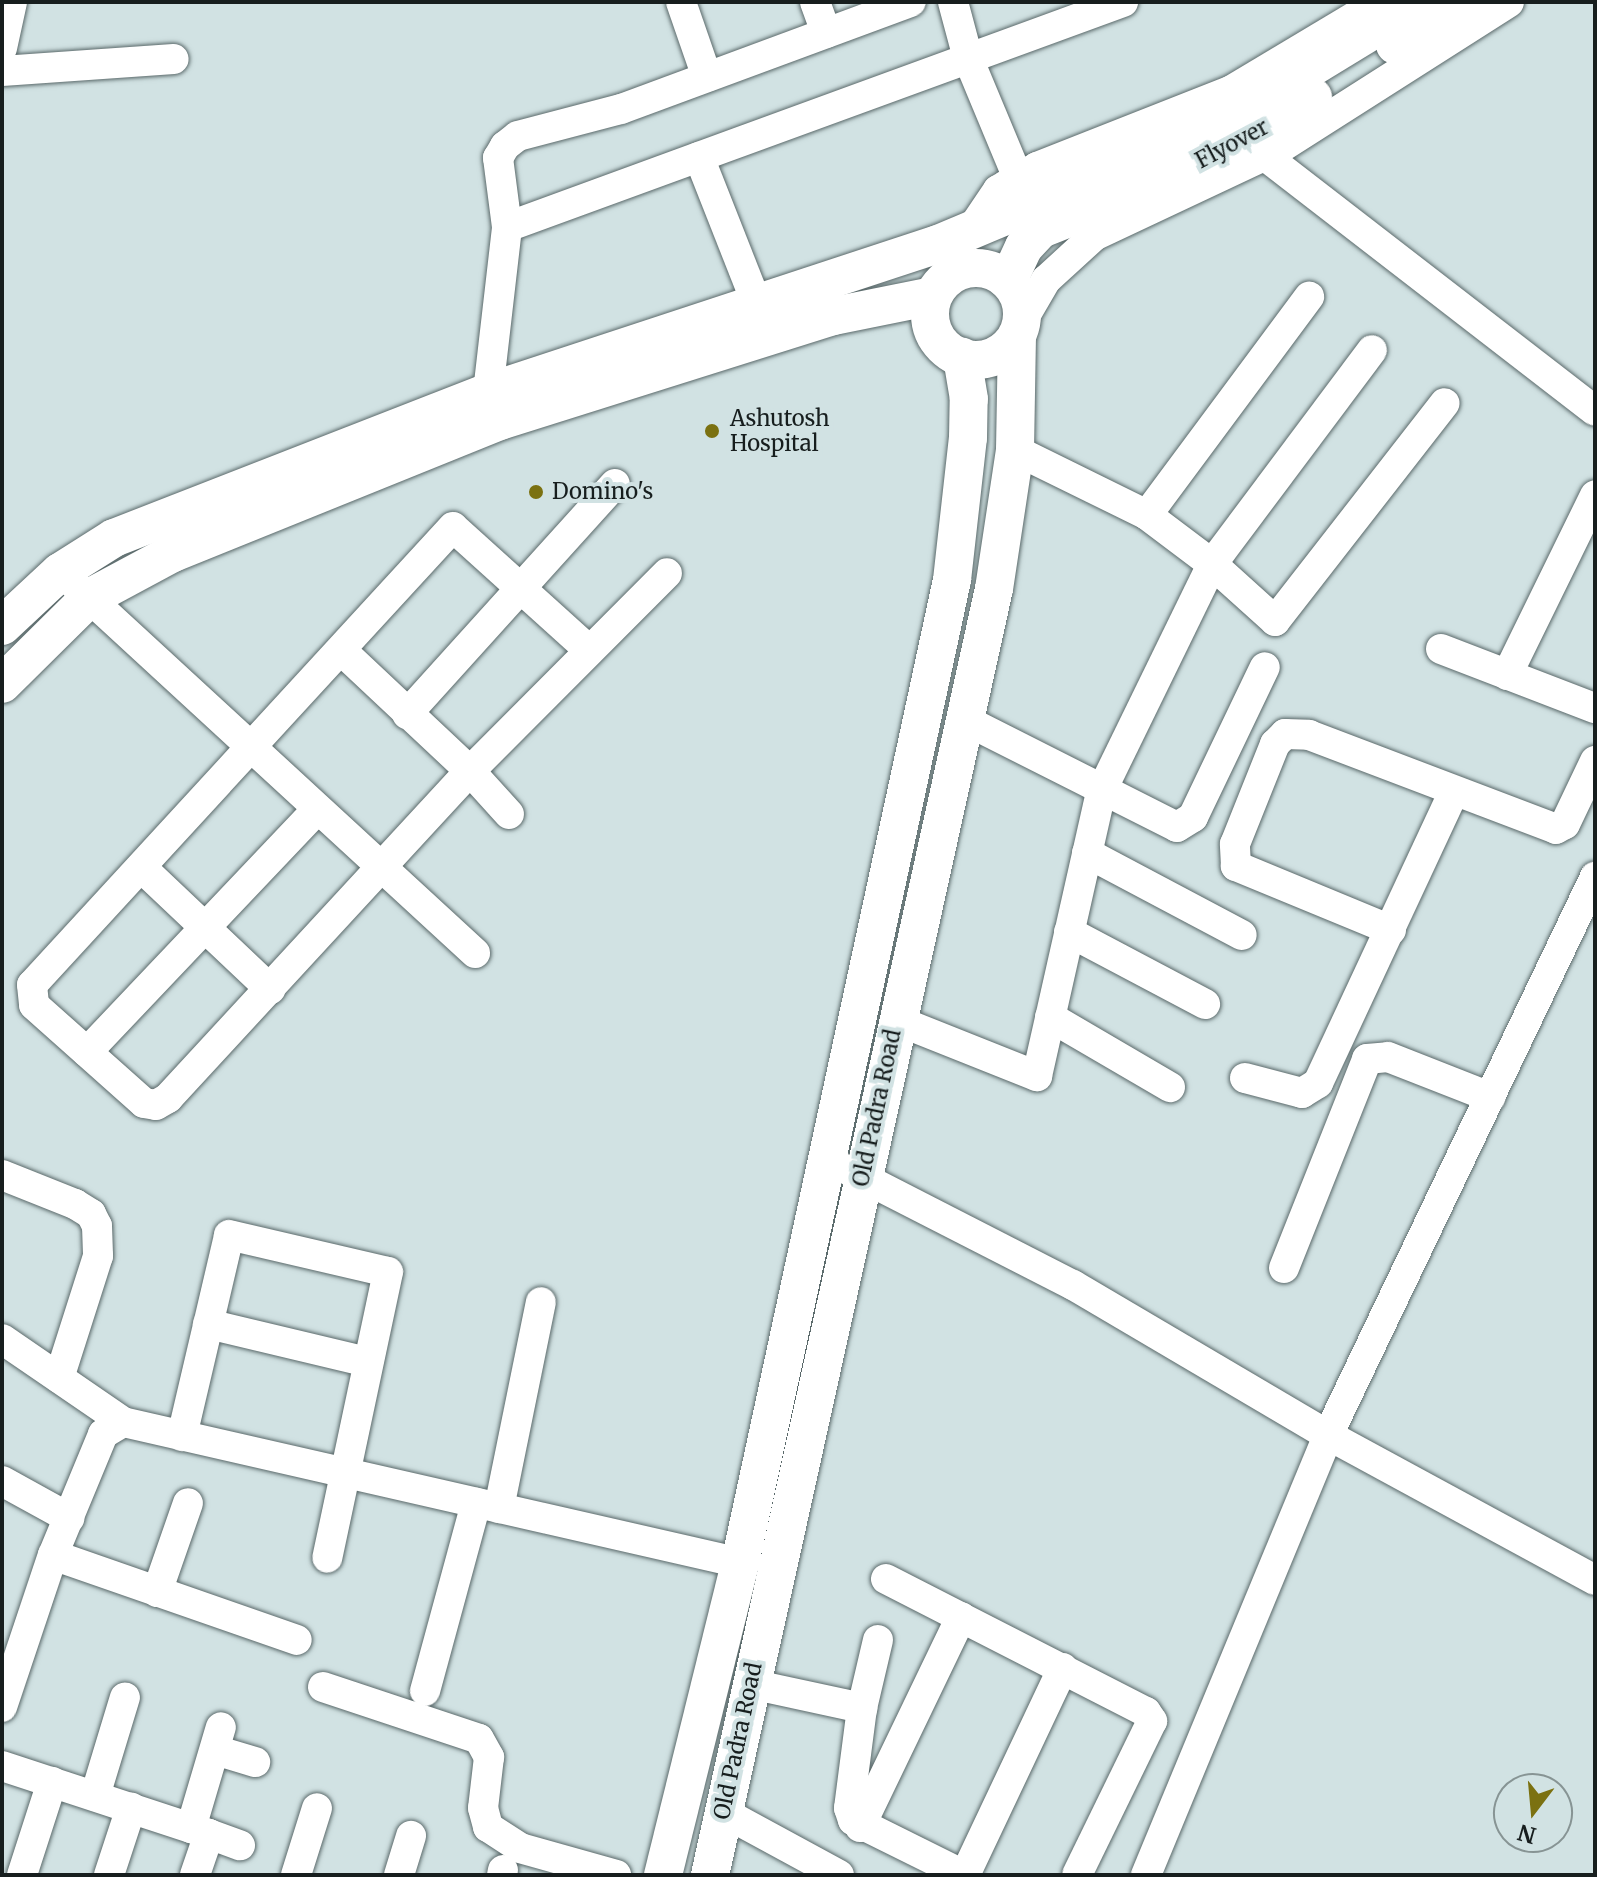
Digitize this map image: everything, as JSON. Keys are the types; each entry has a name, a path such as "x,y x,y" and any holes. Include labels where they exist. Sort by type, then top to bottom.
{"main road":[{"name":"Flyover","path":"1008,281 1024,247 1062,206 1247,107 1419,2"},
{"name":"Flyover","path":"2,626 60,572 144,526 488,392 971,230 1159,182 1263,129 1464,2"},
{"path":"880,263 918,274 935,292"},
{"path":"2,684 89,598 173,553 500,421 833,316 935,292 966,269 981,268 1008,281 1017,294 1019,331 992,356 962,357 938,340 931,326 935,292"},
{"name":"Old Padra Road","path":"710,1875 896,1020 967,721 1015,450 1019,331"},
{"name":"Old Padra Road","path":"663,1875 740,1563 952,580 968,438 969,399 962,357"}],"street":[{"path":"2,48 12,2"},
{"path":"681,2 707,77"},
{"path":"815,2 826,33"},
{"path":"488,392 507,227 498,158 505,146 518,136 621,109 911,2"},
{"path":"953,2 968,58 1018,178"},
{"path":"507,227 1123,2"},
{"path":"971,230 998,190 1018,178 1232,90 1379,2"},
{"path":"1019,331 1057,267 1094,236 1264,155 1509,2"},
{"path":"2,71 174,59"},
{"path":"1264,155 1595,411"},
{"path":"699,157 757,304"},
{"path":"1147,515 1309,297"},
{"path":"896,1020 1037,1076 1101,792 1212,564 1372,350"},
{"path":"1015,450 1147,515 1212,564 1275,621 1445,403"},
{"path":"407,714 615,484"},
{"path":"1507,675 1595,495"},
{"path":"589,650 453,527 32,985 34,1005 144,1103 156,1105 270,989 470,771 667,573"},
{"path":"60,572 253,746 316,811 475,953"},
{"path":"1441,649 1595,708"},
{"path":"341,650 470,771 509,814"},
{"path":"967,721 1169,826 1184,825 1193,817 1265,667"},
{"path":"1391,930 1236,866 1235,844 1275,744 1285,734 1309,735 1453,793 1556,829 1565,824 1595,761"},
{"path":"1245,1078 1302,1093 1318,1083 1453,793"},
{"path":"87,1052 316,811"},
{"path":"1087,853 1242,935"},
{"path":"141,867 270,989"},
{"path":"1146,1875 1328,1435 1595,877"},
{"path":"1069,932 1205,1004"},
{"path":"1050,1017 1170,1087"},
{"path":"1284,1268 1367,1059 1388,1057 1490,1097"},
{"path":"826,1160 862,1175 1073,1285 1328,1435 1595,1580"},
{"path":"2,1175 75,1204 91,1214 97,1226 98,1256 59,1378"},
{"path":"182,1436 229,1235 388,1272 327,1558"},
{"path":"425,1691 488,1505 541,1302"},
{"path":"208,1324 368,1362"},
{"path":"2,1339 123,1422 740,1563"},
{"path":"2,1707 53,1555 103,1434 123,1422"},
{"path":"2,1481 69,1518"},
{"path":"157,1592 188,1503"},
{"path":"53,1555 297,1640"},
{"path":"886,1579 1146,1712 1152,1721 1077,1875"},
{"path":"860,1827 961,1617"},
{"path":"878,1640 862,1708 849,1808 860,1827 964,1875 1063,1668"},
{"path":"751,1684 862,1708"},
{"path":"323,1687 479,1739 489,1757 483,1808 488,1827 520,1848 616,1875"},
{"path":"95,1796 125,1697"},
{"path":"195,1875 218,1738 255,1762"},
{"path":"2,1766 240,1845"},
{"path":"22,1875 52,1782"},
{"path":"109,1875 131,1808"},
{"path":"296,1875 317,1808"},
{"path":"723,1812 839,1875"},
{"path":"399,1875 411,1836"}],"place":[{"name":"Ashutosh Hospital","path":"712,431"},
{"name":"Domino's","path":"536,492"}]}
